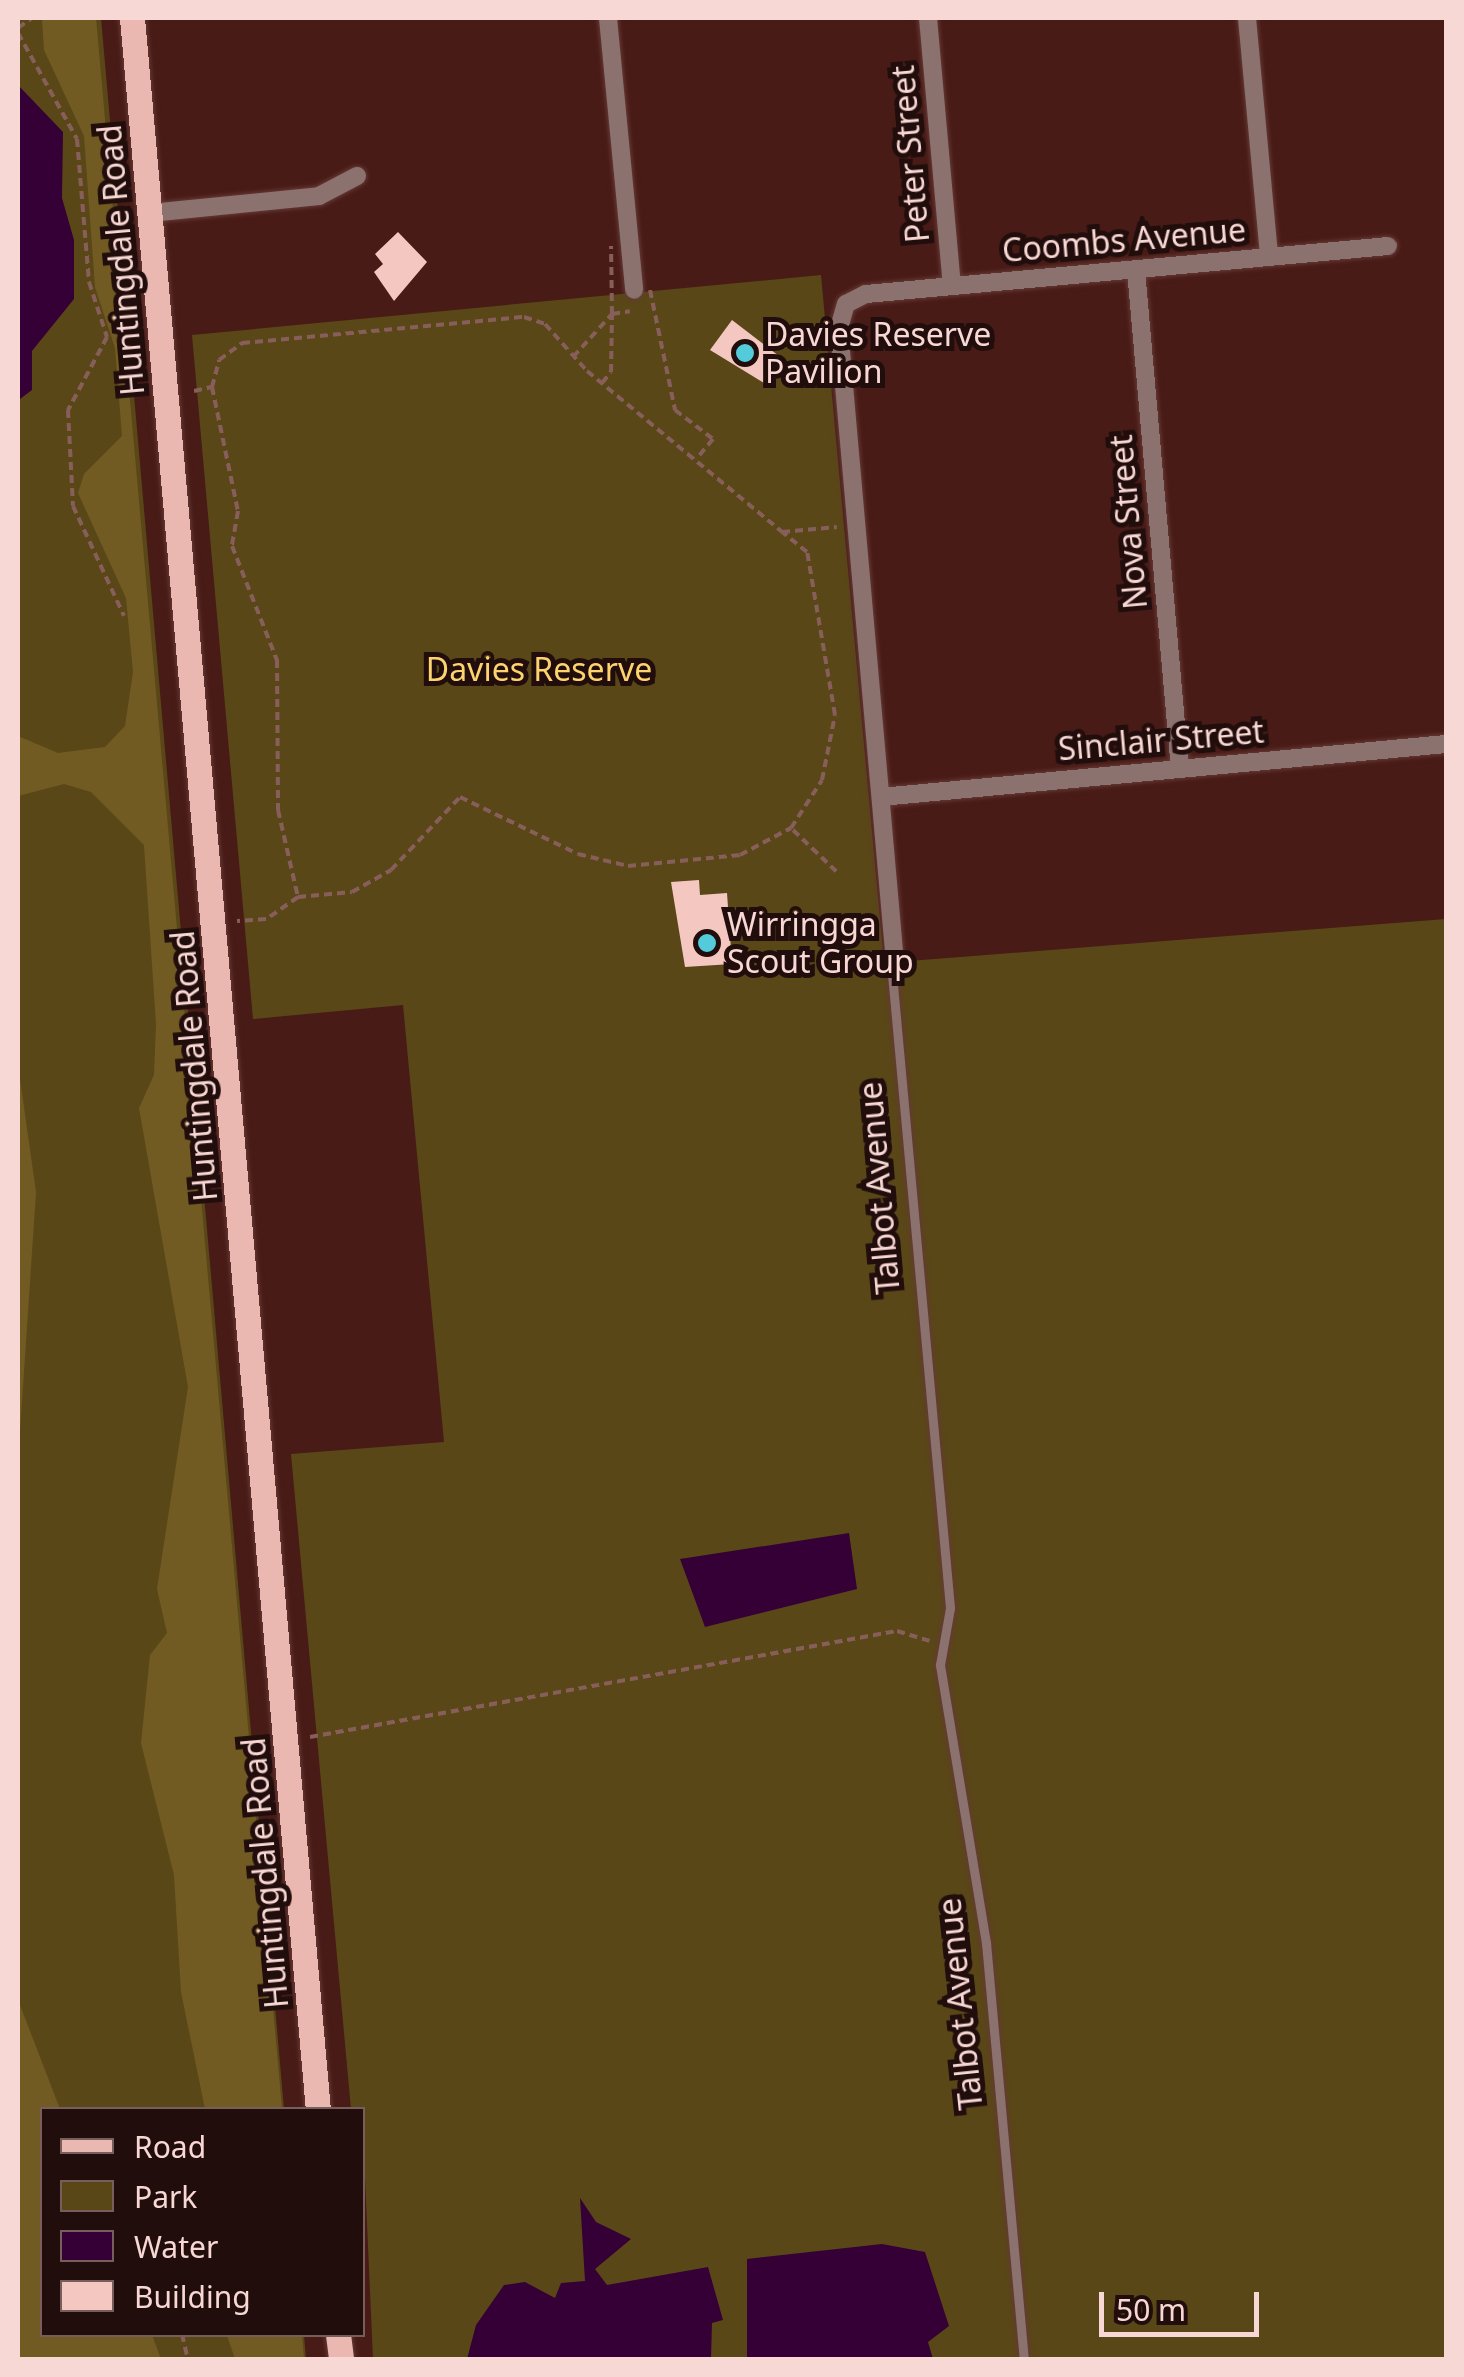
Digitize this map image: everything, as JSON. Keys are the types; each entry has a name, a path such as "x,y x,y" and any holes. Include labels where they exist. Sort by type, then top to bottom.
{"main road":[{"name":"Huntingdale Road","path":"132,18 318,2107"}],"street":[{"path":"608,18 634,290"},
{"name":"Peter Street","path":"928,18 952,285"},
{"path":"1247,18 1269,257"},
{"path":"150,213 319,196 358,176"},
{"name":"Coombs Avenue","path":"866,294 1388,246"},
{"name":"Nova Street","path":"1136,270 1180,768"},
{"name":"Talbot Avenue","path":"866,294 846,304 839,328 893,956"},
{"name":"Sinclair Street","path":"881,796 1446,744"}],"lane":[{"name":"Talbot Avenue","path":"893,956 950,1608 944,1646 986,1942 1024,2360"}],"path":[{"path":"32,18 18,30 77,139 89,282 106,337 68,410 72,506 124,616"},
{"path":"602,383 611,372 608,246 629,243"},
{"path":"611,293 656,290 675,410 713,439 695,460"},
{"path":"214,923 266,919 298,897 352,892 391,870 460,798 578,854 628,866 740,855 792,828 828,763 836,715 807,552 602,383 545,324 491,314 242,344 219,360 212,387 238,511 232,546 278,660 278,810 298,897"},
{"path":"573,357 612,314"},
{"path":"194,391 212,387"},
{"path":"782,532 856,525"},
{"path":"792,828 839,874"},
{"path":"286,1742 897,1631 944,1646"}],"green space":[{"path":"18,18 101,18 284,2107 40,2107 40,2337 304,2337 306,2359 18,2359"},
{"name":"Davies Reserve","path":"821,275 884,963 1446,919 1446,2359 373,2359 365,2107 351,2107 291,1454 444,1442 403,1005 253,1019 192,335"}],"shaded area":[{"path":"42,18 96,18 282,2107 205,2107 181,1992 174,1875 141,1743 150,1655 167,1633 157,1589 188,1387 139,1108 154,1075 156,1024 144,845 91,792 64,784 18,796 18,736 58,753 105,747 125,726 133,672 126,598 78,493 84,474 122,436 115,348 95,287 84,136 44,50"},
{"path":"18,1065 36,1192 18,1461"},
{"path":"18,2000 59,2107 40,2107 40,2337 153,2337 161,2359 18,2359"},
{"path":"228,2337 302,2337 304,2359 235,2359"}],"water":[{"path":"18,85 63,132 62,198 74,240 74,299 32,351 32,390 20,399"},
{"path":"849,1533 857,1589 705,1627 680,1559"},
{"path":"580,2198 596,2222 631,2239 595,2269 607,2285 708,2267 723,2320 712,2323 711,2359 467,2359 476,2325 504,2285 525,2282 555,2298 561,2283 585,2281"},
{"path":"882,2244 925,2252 949,2326 928,2342 933,2359 747,2359 747,2259"}],"building":[{"path":"398,232 427,262 394,301 374,272 383,264 375,254"},
{"name":"Davies Reserve Pavilion","path":"732,320 779,356 764,383 710,350"},
{"name":"Wirringga Scout Group","path":"699,880 700,895 727,893 732,964 685,967 671,882"}],"place":[{"name":"Davies Reserve Pavilion","path":"745,353"},
{"name":"Wirringga Scout Group","path":"707,943"}]}
